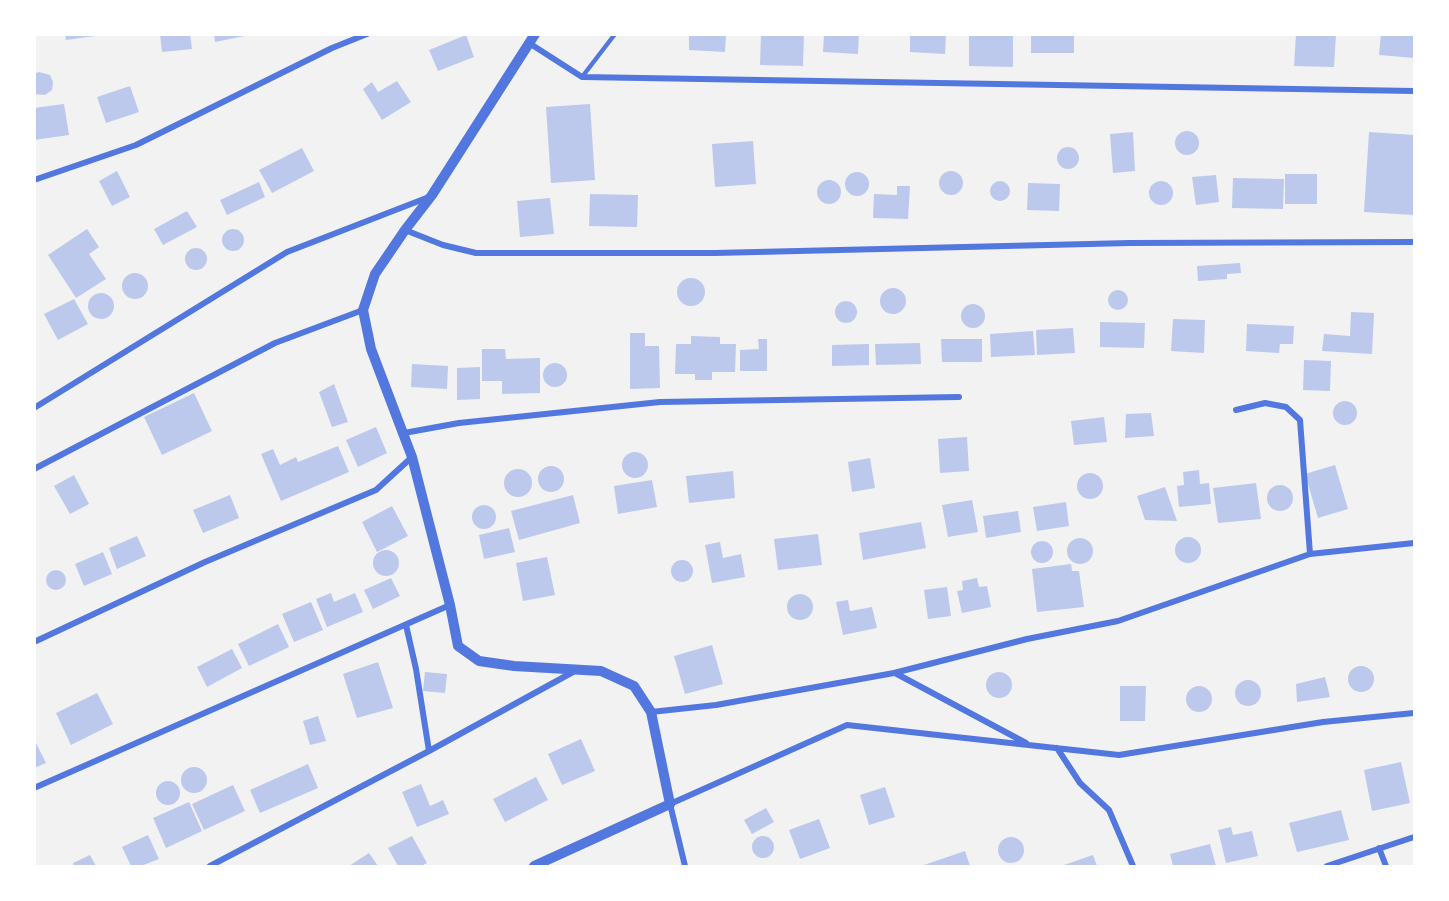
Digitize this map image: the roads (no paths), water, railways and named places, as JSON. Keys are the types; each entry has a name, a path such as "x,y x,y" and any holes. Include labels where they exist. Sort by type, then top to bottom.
{"street":[{"path":"34,180 136,145 332,48 367,34"},
{"path":"685,867 651,712 634,686 601,671 514,666 479,661 458,646 450,605 412,457 371,349 363,310 375,274 432,195 532,39 582,77 1414,91"},
{"path":"34,408 287,252 432,195"},
{"path":"405,230 442,245 476,253 716,253 1130,243 1414,242"},
{"path":"34,469 275,343 363,310"},
{"path":"404,433 459,423 660,402 959,397"},
{"path":"1236,410 1265,403 1287,407 1300,420 1310,554"},
{"path":"34,642 205,562 376,490 412,457"},
{"path":"651,712 716,705 894,673 1026,639 1118,621 1310,554 1414,543"},
{"path":"34,788 450,605"},
{"path":"406,625 416,669 429,751"},
{"path":"210,867 576,670"},
{"path":"894,673 1031,745"},
{"path":"534,867 847,725 1119,755 1323,722 1414,713"},
{"path":"1057,748 1080,783 1109,810 1133,867"},
{"path":"1327,867 1414,837"},
{"path":"1379,848 1386,867"}],"lane":[{"path":"582,77 615,34"}]}
